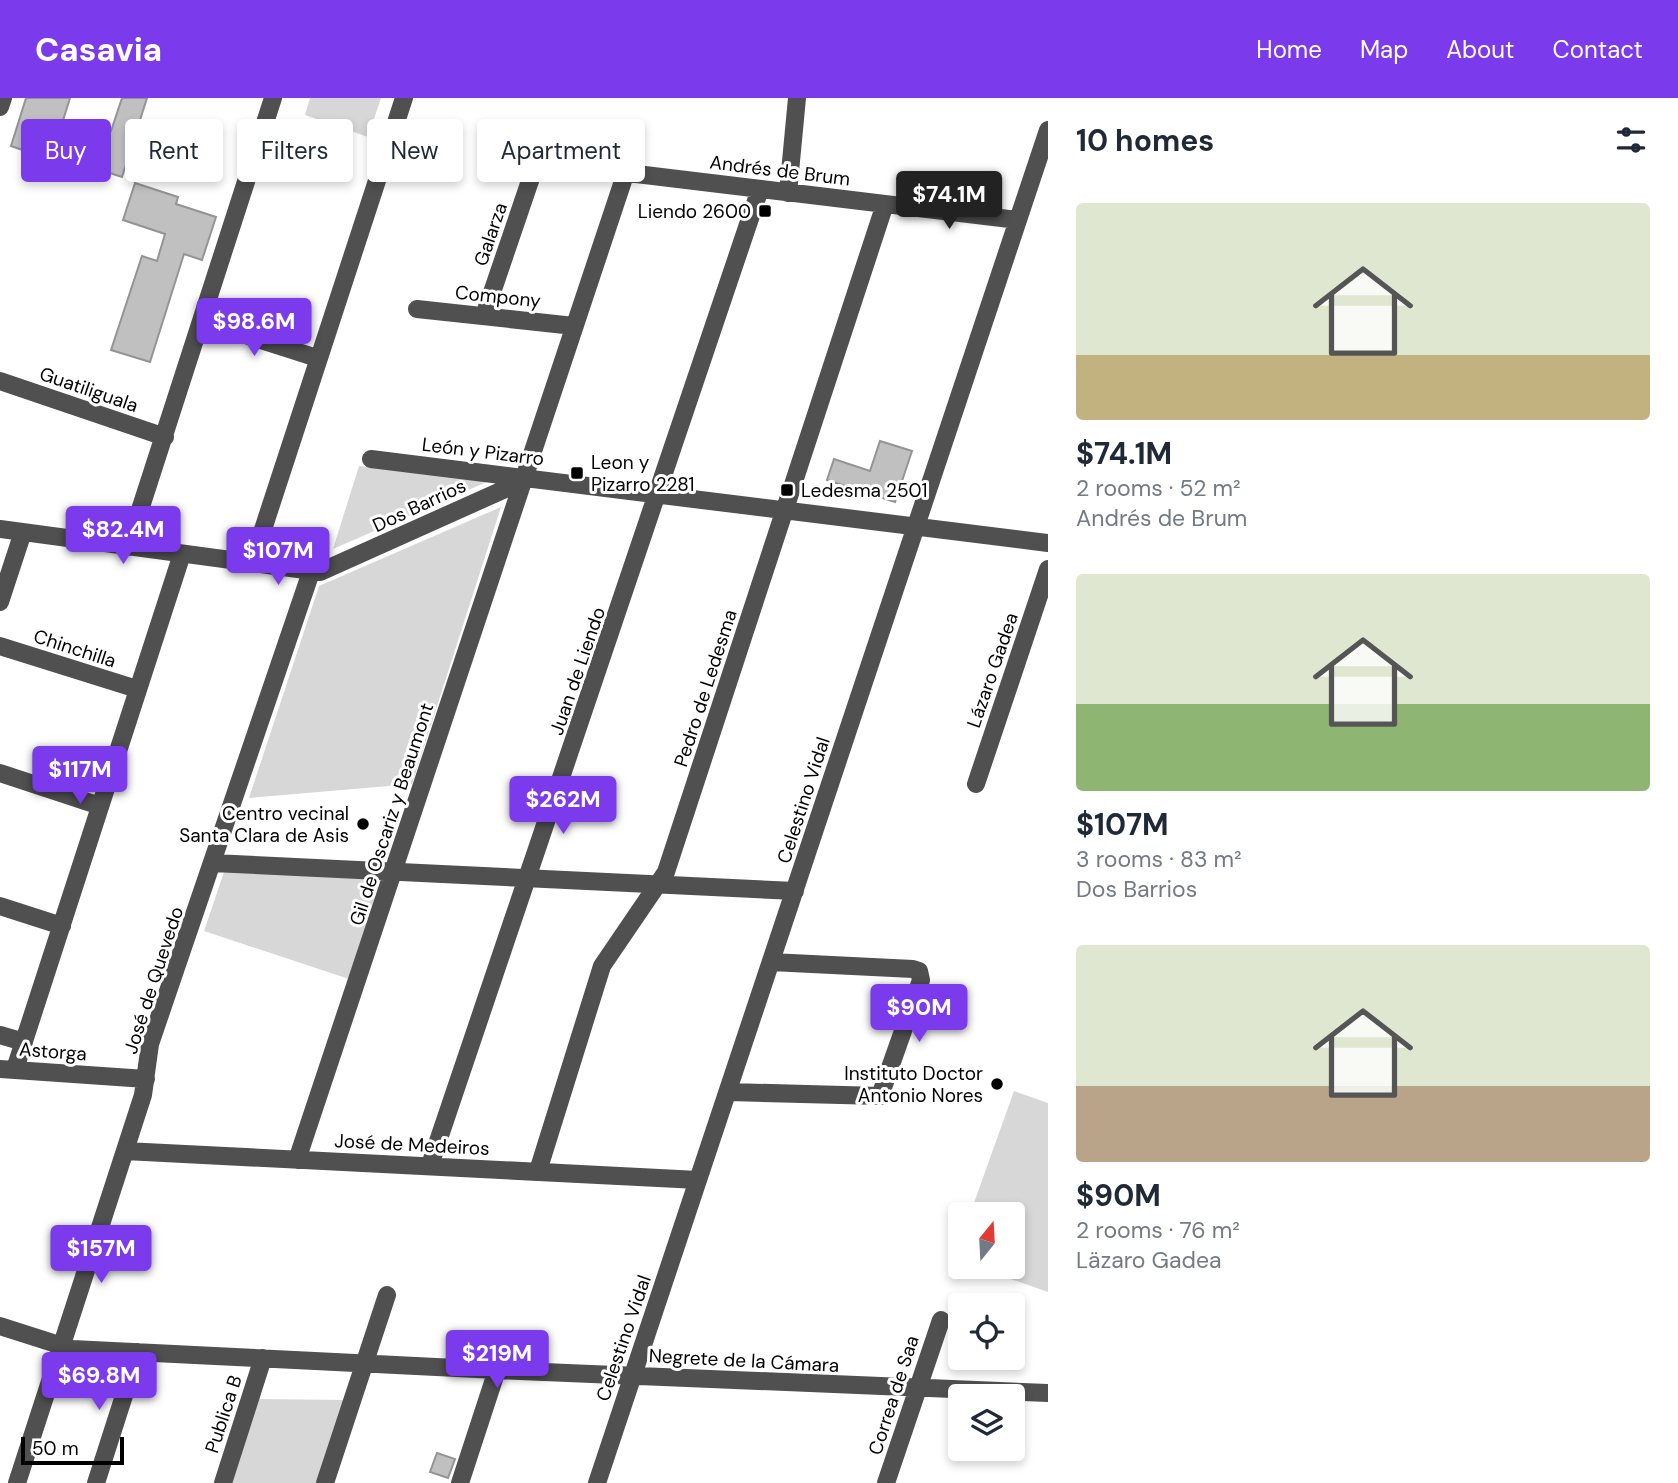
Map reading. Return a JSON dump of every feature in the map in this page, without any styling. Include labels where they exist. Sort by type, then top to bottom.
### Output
[{"type":"street","points":[[0,107],[3,98]]},
{"type":"street","points":[[128,547],[273,98]]},
{"type":"street","points":[[252,563],[404,98]]},
{"type":"street","points":[[788,193],[797,98]]},
{"type":"street","name":"Celestino Vidal","points":[[597,1483],[1048,130]]},
{"type":"street","name":"Andrés de Brum","points":[[645,174],[1018,220]]},
{"type":"street","name":"Galarza","points":[[484,316],[532,182]]},
{"type":"street","name":"Gil de Oscariz y Beaumont","points":[[297,1160],[623,182]]},
{"type":"street","name":"Juan de Liendo","points":[[430,1165],[760,189]]},
{"type":"street","name":"Pedro de Ledesma","points":[[538,1171],[602,966],[660,885],[786,511],[885,204]]},
{"type":"street","name":"Compony","points":[[417,309],[574,326]]},
{"type":"street","points":[[202,321],[317,358]]},
{"type":"street","name":"Guatiliguala","points":[[0,381],[164,437]]},
{"type":"street","name":"León y Pizarro","points":[[371,459],[1048,542]]},
{"type":"street","name":"Dos Barrios","points":[[0,529],[311,572],[326,570],[523,479]]},
{"type":"street","points":[[0,602],[23,532]]},
{"type":"street","points":[[8,1069],[24,1042],[182,554]]},
{"type":"street","name":"Lázaro Gadea","points":[[976,784],[1048,569]]},
{"type":"street","name":"José de Quevedo","points":[[17,1483],[125,1151],[146,1079],[150,1044],[311,572]]},
{"type":"street","name":"Chinchilla","points":[[0,646],[137,690]]},
{"type":"street","points":[[0,773],[100,806]]},
{"type":"street","points":[[213,863],[795,891]]},
{"type":"street","points":[[0,906],[62,926]]},
{"type":"street","points":[[729,1092],[876,1097],[883,1091],[921,980],[919,971],[771,962]]},
{"type":"street","points":[[0,1035],[24,1042]]},
{"type":"street","name":"Astorga","points":[[8,1069],[146,1079]]},
{"type":"street","name":"José de Medeiros","points":[[125,1151],[698,1180]]},
{"type":"street","points":[[325,1483],[387,1295]]},
{"type":"street","name":"Correa de Saa","points":[[886,1483],[940,1320]]},
{"type":"street","name":"Negrete de la Cámara","points":[[0,1326],[61,1346],[138,1352],[1048,1393]]},
{"type":"street","points":[[96,1483],[138,1352]]},
{"type":"street","name":"Publica B","points":[[222,1483],[263,1358]]},
{"type":"street","points":[[460,1483],[497,1370]]},
{"type":"shaded area","points":[[310,98],[381,98],[374,119],[367,119],[367,137],[353,132],[353,119],[316,119],[305,115]]},
{"type":"shaded area","points":[[359,466],[489,481],[333,549]]},
{"type":"shaded area","points":[[501,507],[412,784],[249,798],[319,586]]},
{"type":"shaded area","points":[[226,866],[383,876],[349,979],[204,931]]},
{"type":"shaded area","points":[[1014,1091],[1048,1103],[1048,1292],[1011,1279],[1026,1279],[1026,1202],[974,1202]]},
{"type":"shaded area","points":[[254,1399],[352,1400],[326,1483],[227,1483]]},
{"type":"building","points":[[26,98],[70,98],[63,119],[21,119],[21,149],[11,146]]},
{"type":"building","points":[[122,98],[147,98],[140,119],[125,119],[125,168],[122,177],[111,173],[111,131]]},
{"type":"building","points":[[135,183],[178,197],[176,204],[216,217],[202,260],[184,254],[150,362],[111,350],[142,256],[157,261],[165,234],[123,220]]},
{"type":"building","points":[[880,441],[912,451],[895,502],[827,480],[834,459],[870,471]]},
{"type":"building","points":[[437,1453],[455,1459],[448,1478],[430,1472]]},
{"type":"place","name":"Liendo 2600","points":[[765,211]]},
{"type":"place","name":"Leon y Pizarro 2281","points":[[577,473]]},
{"type":"place","name":"Ledesma 2501","points":[[787,490]]},
{"type":"place","name":"Centro vecinal Santa Clara de Asis","points":[[363,824]]},
{"type":"place","name":"Instituto Doctor Antonio Nores","points":[[997,1084]]}]
